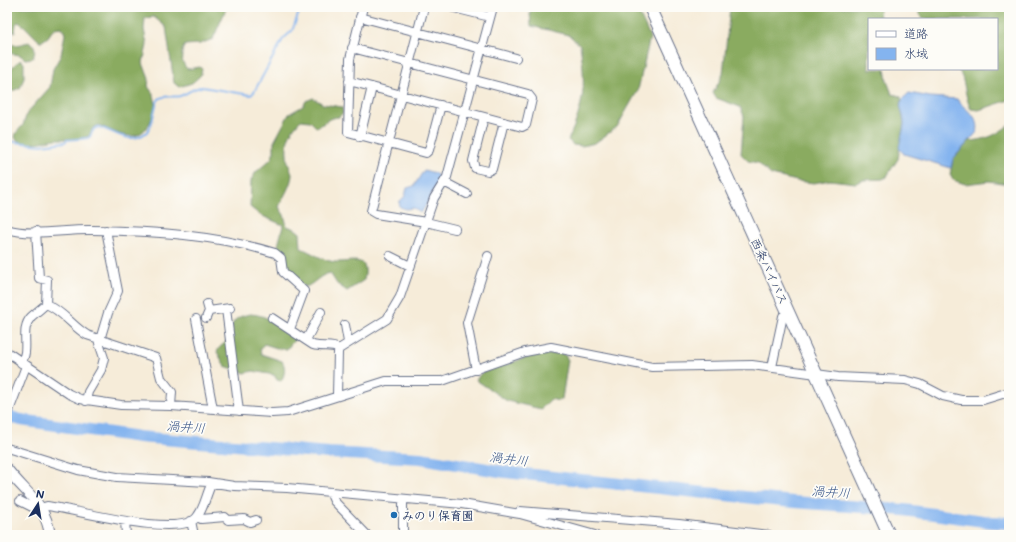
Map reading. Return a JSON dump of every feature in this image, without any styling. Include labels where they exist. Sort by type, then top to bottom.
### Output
[{"type":"highway","name":"西条バイパス","points":[[650,7],[889,535]]},
{"type":"main road","points":[[7,469],[41,507],[46,516],[50,535]]},
{"type":"street","points":[[363,7],[352,48],[347,130],[351,134],[360,137],[424,153],[428,152],[441,105]]},
{"type":"street","points":[[424,7],[371,210],[376,214],[426,222],[454,229]]},
{"type":"street","points":[[450,7],[490,17]]},
{"type":"street","points":[[338,395],[338,352],[348,342],[382,324],[387,319],[400,297],[434,198],[447,177],[493,7]]},
{"type":"street","points":[[360,17],[516,58]]},
{"type":"street","points":[[349,81],[524,127],[532,97],[528,94],[352,48]]},
{"type":"street","points":[[360,137],[372,87]]},
{"type":"street","points":[[484,117],[473,161],[474,168],[488,171],[492,169],[504,122]]},
{"type":"street","points":[[444,182],[467,194]]},
{"type":"street","points":[[7,229],[36,232],[106,230],[186,234],[211,238],[275,253],[281,258],[283,272],[286,276],[304,291],[290,328]]},
{"type":"street","points":[[86,400],[88,392],[101,370],[104,358],[100,341],[108,313],[118,291],[106,230]]},
{"type":"street","points":[[7,416],[24,364],[25,331],[27,324],[31,317],[46,304],[47,280],[39,278],[36,232]]},
{"type":"street","points":[[390,256],[410,266]]},
{"type":"street","points":[[476,370],[467,323],[488,256]]},
{"type":"street","points":[[46,304],[57,308],[78,330],[100,341],[156,358],[161,378],[172,392],[171,406]]},
{"type":"street","points":[[208,311],[228,308],[239,411]]},
{"type":"street","points":[[306,340],[321,312]]},
{"type":"street","points":[[772,367],[783,316],[789,313]]},
{"type":"street","points":[[272,318],[319,347],[331,345],[340,349]]},
{"type":"street","points":[[196,319],[213,409]]},
{"type":"street","points":[[345,325],[348,342]]},
{"type":"street","points":[[7,352],[74,398],[121,405],[171,406],[280,413],[386,381],[442,381],[525,352],[551,348],[652,367],[746,364],[848,378],[905,380],[920,384],[943,396],[962,400],[983,400],[1009,392]]},
{"type":"street","points":[[7,448],[64,466],[101,474],[234,486],[287,488],[462,504],[520,514],[574,532],[595,535]]},
{"type":"street","points":[[194,535],[194,519],[204,505],[212,483]]},
{"type":"street","points":[[330,492],[334,501],[368,535]]},
{"type":"street","points":[[403,499],[403,535]]},
{"type":"street","points":[[20,501],[36,509],[50,506],[125,521],[150,524],[184,524],[194,519],[225,517],[228,520],[244,518],[250,522],[256,520]]},
{"type":"street","points":[[505,511],[532,511],[679,524],[769,535]]},
{"type":"street","points":[[125,521],[126,535]]},
{"type":"green space","points":[[7,7],[227,7],[213,39],[200,44],[185,45],[183,48],[182,60],[187,69],[200,67],[202,69],[201,75],[192,83],[179,87],[174,83],[166,27],[154,17],[145,18],[144,29],[147,45],[143,63],[149,79],[148,86],[153,93],[155,100],[155,106],[152,120],[138,135],[123,135],[99,125],[93,128],[89,136],[81,138],[24,143],[15,138],[16,133],[23,125],[27,113],[50,87],[53,69],[61,55],[65,34],[62,27],[54,28],[48,37],[41,42],[18,22],[16,24],[15,32],[9,31],[7,28]]},
{"type":"green space","points":[[532,7],[636,7],[650,37],[638,90],[617,127],[595,143],[582,146],[573,145],[568,140],[578,115],[583,93],[583,71],[580,45],[569,35],[531,26],[530,13]]},
{"type":"green space","points":[[730,7],[879,7],[880,18],[868,18],[868,70],[885,70],[887,81],[892,94],[900,96],[902,99],[900,104],[904,123],[898,159],[887,176],[883,179],[863,180],[856,183],[830,180],[814,183],[771,175],[758,163],[748,161],[741,154],[744,116],[740,107],[716,98],[713,93],[723,74]]},
{"type":"green space","points":[[916,7],[1009,7],[1009,100],[979,110],[971,109],[959,70],[998,70],[998,18],[922,18]]},
{"type":"green space","points":[[7,42],[15,45],[30,42],[35,47],[33,58],[25,59],[20,55],[7,53]]},
{"type":"green space","points":[[21,60],[24,63],[24,78],[20,88],[7,93],[10,70]]},
{"type":"green space","points":[[313,98],[323,104],[342,107],[343,113],[339,117],[328,120],[316,127],[310,121],[301,120],[296,125],[290,135],[287,145],[288,163],[292,174],[291,179],[289,187],[279,207],[284,215],[287,226],[300,233],[301,248],[330,261],[355,261],[364,265],[364,280],[347,291],[337,284],[330,273],[323,275],[306,287],[290,278],[278,251],[283,225],[260,215],[250,207],[251,180],[256,172],[271,159],[274,152],[274,142],[289,114],[303,106],[306,101]]},
{"type":"green space","points":[[1009,125],[1009,184],[989,181],[965,184],[953,180],[950,175],[953,159],[969,141],[981,139],[1000,132]]},
{"type":"green space","points":[[250,314],[268,318],[294,335],[295,339],[287,349],[280,349],[264,344],[260,349],[261,354],[282,361],[284,371],[281,381],[277,380],[274,375],[253,371],[245,373],[225,366],[217,352],[228,338],[234,322],[242,316]]},
{"type":"green space","points":[[560,353],[565,355],[568,360],[562,399],[558,401],[551,399],[541,409],[507,401],[476,380],[481,373],[531,356]]},
{"type":"water","points":[[909,93],[930,97],[957,99],[977,122],[977,132],[953,159],[951,168],[904,154],[899,148],[904,125],[901,105],[904,97]]},
{"type":"water","points":[[424,170],[435,173],[440,179],[425,207],[420,213],[414,208],[406,209],[400,207],[399,202],[405,196],[407,188],[414,186]]},
{"type":"waterway","points":[[7,141],[41,145],[65,142],[67,140],[89,138],[94,129],[98,127],[124,137],[133,138],[141,136],[150,128],[156,104],[159,99],[166,96],[180,96],[196,88],[202,87],[251,95],[283,39],[292,31],[301,7]]},
{"type":"waterway","name":"渦井川","points":[[7,416],[21,420],[139,437],[329,453],[421,458],[505,472],[793,502],[904,510],[991,522],[1009,523]]},
{"type":"place","name":"みのり保育園","points":[[394,515]]}]
